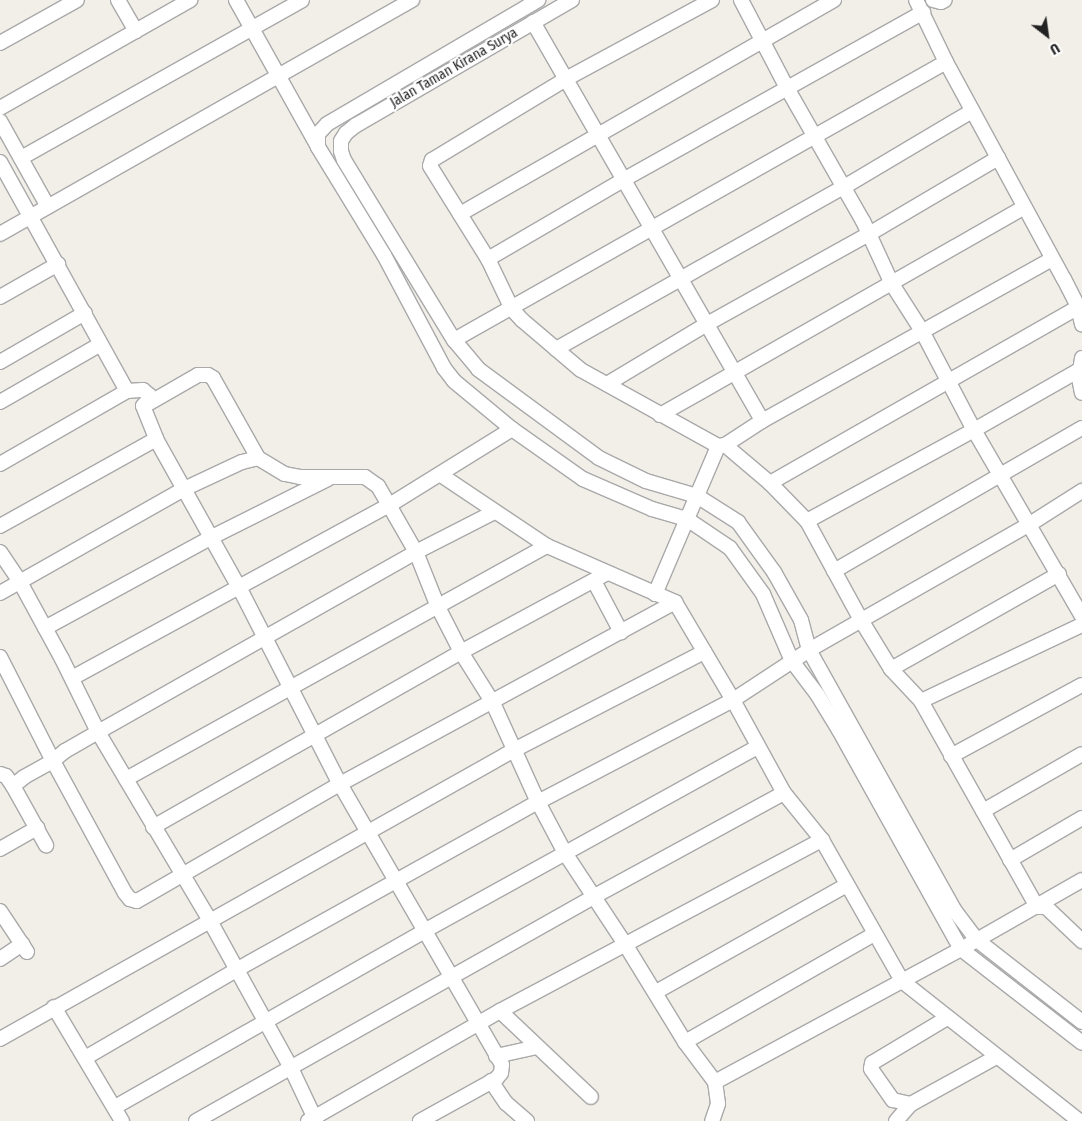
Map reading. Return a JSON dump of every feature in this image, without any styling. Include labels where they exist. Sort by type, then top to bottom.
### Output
[{"type":"street","points":[[0,43],[77,0]]},
{"type":"street","points":[[118,0],[136,31]]},
{"type":"street","points":[[0,108],[190,0]]},
{"type":"street","points":[[236,0],[279,74],[318,147],[384,255],[444,368],[464,391],[512,429],[583,479],[652,509],[687,519],[730,548],[763,594],[792,661],[817,694],[967,945],[1082,1043]]},
{"type":"street","points":[[21,158],[302,0]]},
{"type":"street","points":[[0,234],[412,0]]},
{"type":"street","name":"Jalan Taman Kirana Surya","points":[[454,340],[344,160],[341,151],[341,141],[356,125],[572,0]]},
{"type":"street","points":[[712,0],[566,79],[432,160],[430,166],[488,259],[512,309],[522,320],[581,370],[660,415],[722,446],[770,483],[808,521],[861,620],[890,669],[921,701],[1037,907]]},
{"type":"street","points":[[741,0],[787,88],[870,234],[892,284],[922,331],[974,430],[1082,616]]},
{"type":"street","points":[[460,214],[597,134],[764,42],[834,0]]},
{"type":"street","points":[[933,0],[941,2],[945,0]]},
{"type":"street","name":"Jalan Taman Kirana Surya","points":[[318,147],[318,134],[327,124],[529,2]]},
{"type":"street","points":[[488,259],[622,180],[787,88],[920,6],[946,62],[1078,307],[1082,325]]},
{"type":"street","points":[[533,22],[762,421]]},
{"type":"street","points":[[946,62],[512,309],[454,340],[478,369],[599,458],[646,481],[697,496],[738,522],[778,580],[801,620],[809,650],[954,910],[967,945],[1082,1022]]},
{"type":"street","points":[[556,349],[844,187],[972,111]]},
{"type":"street","points":[[0,121],[48,206]]},
{"type":"street","points":[[608,384],[707,324],[870,234],[998,158]]},
{"type":"street","points":[[1,167],[58,264],[127,391]]},
{"type":"street","points":[[660,415],[736,374],[1024,207]]},
{"type":"street","points":[[655,594],[697,496],[722,446],[762,421],[1052,259]]},
{"type":"street","points":[[0,297],[58,264]]},
{"type":"street","points":[[770,483],[1078,307]]},
{"type":"street","points":[[0,362],[85,313]]},
{"type":"street","points":[[0,402],[101,344]]},
{"type":"street","points":[[808,521],[974,430],[1080,364],[1082,393]]},
{"type":"street","points":[[143,406],[198,376],[208,375],[213,378],[258,458],[285,474],[365,477],[373,480],[416,552],[438,606],[461,652],[493,703],[516,749],[538,802],[564,853],[626,944],[685,1042],[715,1082],[718,1104],[712,1121]]},
{"type":"street","points":[[0,464],[127,391],[144,390],[149,395],[149,400],[143,406]]},
{"type":"street","points":[[143,406],[156,439],[240,588],[264,639],[316,734],[340,784],[395,881],[426,930],[451,978],[502,1065],[500,1073],[491,1081],[420,1121]]},
{"type":"street","points":[[834,571],[1082,428]]},
{"type":"street","points":[[72,678],[388,506],[441,475],[512,429]]},
{"type":"street","points":[[0,526],[156,439]]},
{"type":"street","points":[[0,593],[184,489],[242,462],[258,458]]},
{"type":"street","points":[[441,475],[494,512],[548,546],[675,602],[733,700],[757,747],[784,793],[822,840],[902,981],[1079,1121]]},
{"type":"street","points":[[45,628],[212,537],[331,477]]},
{"type":"street","points":[[85,1058],[236,970],[395,881],[538,802],[733,700],[809,650],[1030,524],[1082,491]]},
{"type":"street","points":[[13,786],[24,776],[53,761],[65,751],[98,732],[416,552],[494,512]]},
{"type":"street","points":[[126,779],[548,546]]},
{"type":"street","points":[[0,552],[20,582],[72,678],[98,732],[210,921],[291,1068],[313,1120],[500,1011],[822,840]]},
{"type":"street","points":[[153,827],[461,652],[608,573]]},
{"type":"street","points":[[890,669],[1059,574]]},
{"type":"street","points":[[594,581],[621,632]]},
{"type":"street","points":[[0,657],[53,761],[130,899],[137,901],[340,784],[493,703],[675,602]]},
{"type":"street","points":[[921,701],[1082,625]]},
{"type":"street","points":[[0,1039],[516,749],[704,652]]},
{"type":"street","points":[[951,756],[1082,685]]},
{"type":"street","points":[[115,1107],[426,930],[757,747]]},
{"type":"street","points":[[983,811],[1082,754]]},
{"type":"street","points":[[0,774],[6,776],[13,786],[46,845]]},
{"type":"street","points":[[196,1121],[593,897],[784,793]]},
{"type":"street","points":[[1010,860],[1082,818]]},
{"type":"street","points":[[0,849],[37,828]]},
{"type":"street","points":[[715,1082],[1037,907],[1082,880]]},
{"type":"street","points":[[656,992],[847,885]]},
{"type":"street","points":[[1037,907],[1046,907],[1081,939]]},
{"type":"street","points":[[0,911],[24,948],[0,959]]},
{"type":"street","points":[[685,1042],[874,934]]},
{"type":"street","points":[[54,1007],[122,1121]]},
{"type":"street","points":[[500,1011],[591,1097]]},
{"type":"street","points":[[911,1104],[893,1100],[871,1069],[872,1063],[947,1018]]},
{"type":"street","points":[[496,1056],[537,1047]]},
{"type":"street","points":[[896,1121],[911,1104],[996,1057]]},
{"type":"street","points":[[491,1081],[506,1103],[527,1121]]}]
